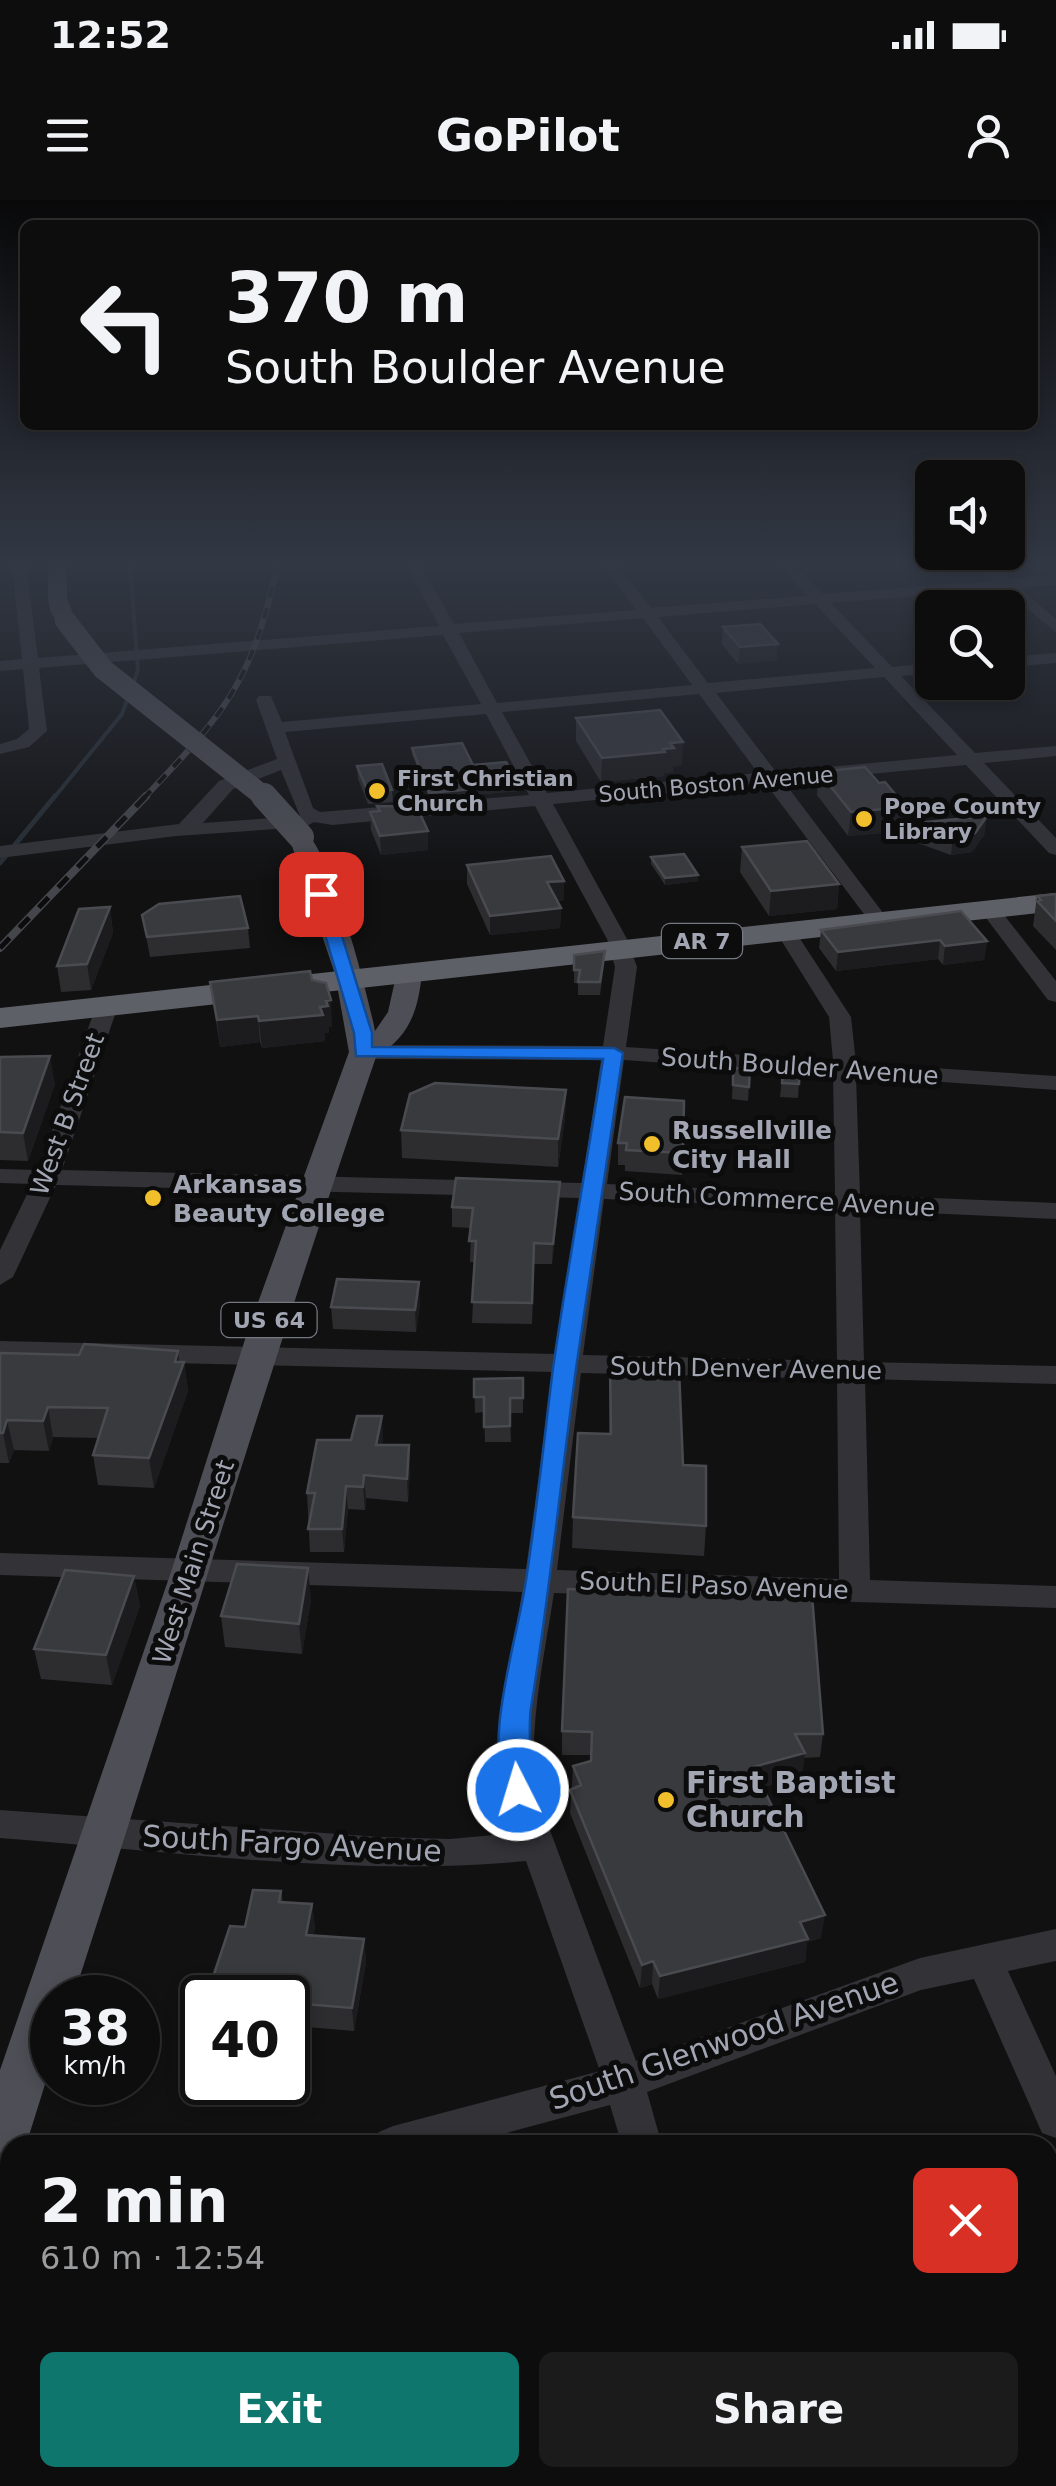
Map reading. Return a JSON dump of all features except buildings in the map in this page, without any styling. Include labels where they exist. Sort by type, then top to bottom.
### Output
[{"type":"highway","name":"AR 7","points":[[0,1018],[1056,902]]},
{"type":"main road","name":"US 64","points":[[107,673],[278,807],[316,824],[348,979]]},
{"type":"main road","points":[[363,1052],[399,1026],[408,973]]},
{"type":"main road","name":"West Main Street","points":[[3,2135],[192,1569],[256,1358],[363,1052],[363,1033],[348,979]]},
{"type":"street","points":[[0,749],[23,743],[38,731],[30,673]]},
{"type":"street","points":[[473,673],[622,950],[626,967],[565,1365],[540,1580],[513,1750],[518,1790],[639,2135]]},
{"type":"street","points":[[690,673],[880,922]]},
{"type":"street","points":[[276,728],[881,673]]},
{"type":"street","points":[[890,673],[1056,849]]},
{"type":"street","points":[[265,700],[305,811],[316,824]]},
{"type":"street","name":"South Boston Avenue","points":[[8,851],[177,831],[316,824],[1056,751]]},
{"type":"street","points":[[177,831],[202,815],[226,785],[287,762]]},
{"type":"street","points":[[990,910],[1056,996]]},
{"type":"street","points":[[786,932],[840,1018],[846,1069],[855,1590]]},
{"type":"street","name":"West B Street","points":[[0,1277],[47,1178],[107,1006]]},
{"type":"street","name":"South Boulder Avenue","points":[[363,1052],[614,1053],[1056,1083]]},
{"type":"street","name":"South Commerce Avenue","points":[[0,1176],[592,1191],[1056,1211]]},
{"type":"street","name":"South Denver Avenue","points":[[0,1350],[1056,1375]]},
{"type":"street","name":"South El Paso Avenue","points":[[0,1564],[1056,1597]]},
{"type":"street","name":"South Fargo Avenue","points":[[0,1824],[380,1852],[450,1854],[540,1846]]},
{"type":"street","name":"South Glenwood Avenue","points":[[431,2135],[624,2083],[920,1974],[1056,1945]]},
{"type":"street","points":[[984,1960],[1056,2120]]},
{"type":"waterway","points":[[53,799],[122,714],[137,673]]},
{"type":"waterway","points":[[0,863],[55,796]]},
{"type":"railway","points":[[143,799],[214,719],[243,673]]},
{"type":"railway","points":[[0,948],[146,796]]},
{"type":"place","name":"First Christian Church","points":[[377,791]]},
{"type":"place","name":"Pope County Library","points":[[864,819]]},
{"type":"place","name":"Russellville City Hall","points":[[652,1144]]},
{"type":"place","name":"Arkansas Beauty College","points":[[153,1198]]},
{"type":"place","name":"First Baptist Church","points":[[666,1800]]},
{"type":"route","points":[[321,894],[363,1033],[363,1052],[614,1053],[565,1365],[540,1580],[515,1719],[513,1750],[518,1790]]}]
